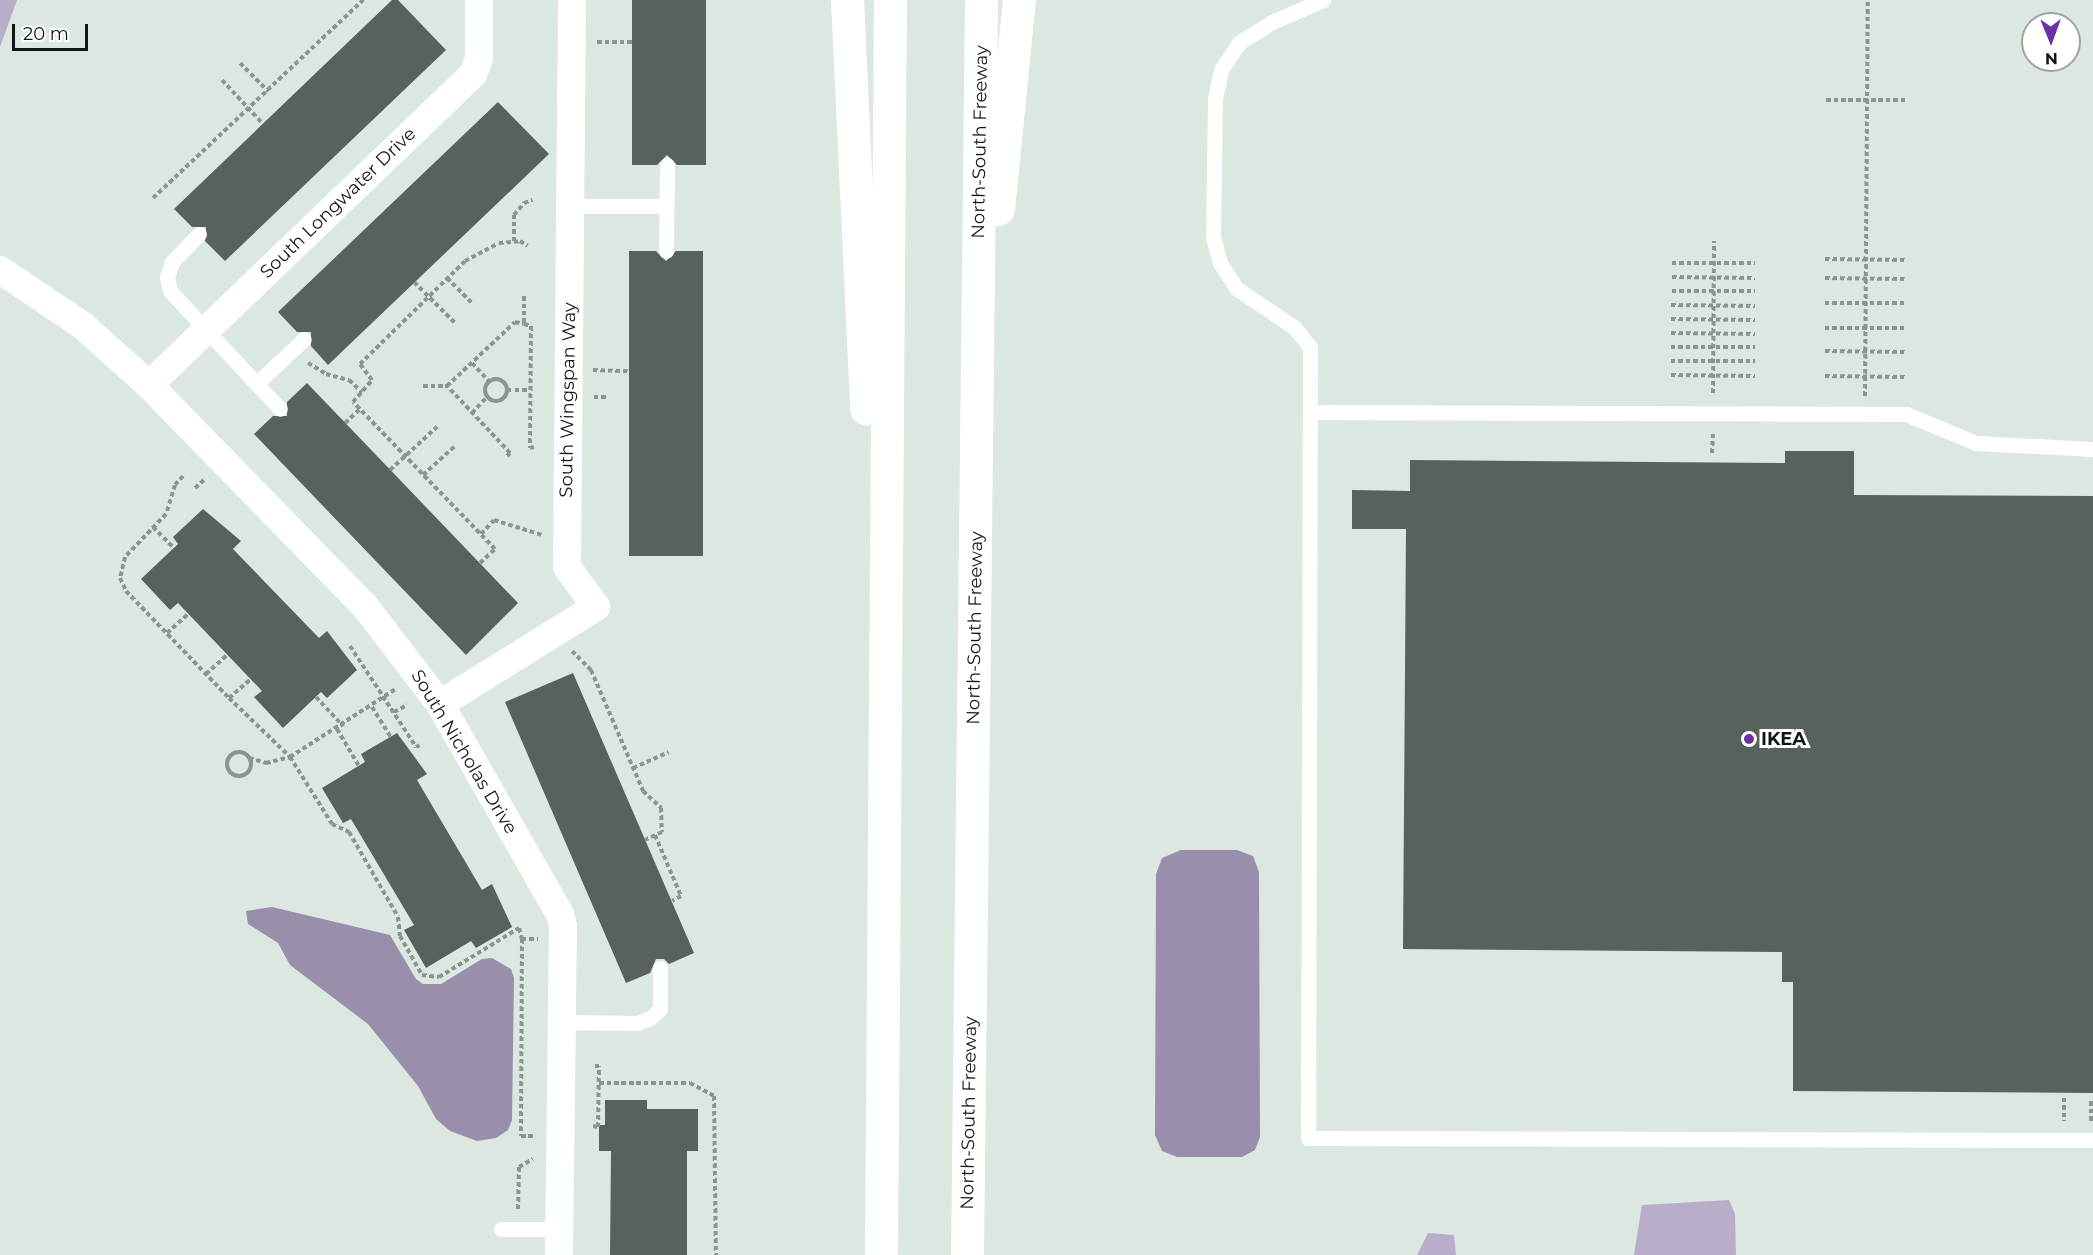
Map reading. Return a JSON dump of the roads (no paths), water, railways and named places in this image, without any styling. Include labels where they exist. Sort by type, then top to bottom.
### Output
[{"type":"highway","points":[[847,0],[883,789]]},
{"type":"highway","points":[[881,1255],[890,0]]},
{"type":"highway","name":"North-South Freeway","points":[[967,1255],[981,0]]},
{"type":"highway","points":[[977,417],[1019,0]]},
{"type":"street","name":"South Longwater Drive","points":[[149,385],[472,74],[479,58],[479,0]]},
{"type":"street","name":"South Wingspan Way","points":[[440,704],[596,607],[567,567],[572,0]]},
{"type":"street","name":"South Nicholas Drive","points":[[0,270],[82,325],[149,385],[364,605],[440,704],[560,914],[563,926],[559,1242]]},
{"type":"lane","points":[[1323,0],[1272,22],[1239,43],[1221,70],[1215,98],[1213,237],[1220,263],[1236,288],[1295,328],[1310,347],[1308,1138],[2093,1140]]},
{"type":"lane","points":[[666,251],[667,165]]},
{"type":"lane","points":[[571,206],[666,206]]},
{"type":"lane","points":[[199,234],[172,262],[167,277],[170,291],[280,409]]},
{"type":"lane","points":[[257,383],[304,339]]},
{"type":"lane","points":[[1310,412],[1906,414],[1976,443],[2093,449]]},
{"type":"lane","points":[[562,1022],[637,1023],[650,1018],[660,1009],[660,968]]},
{"type":"lane","points":[[501,1229],[518,1229],[559,1242]]},
{"type":"place","name":"IKEA","points":[[1749,739]]}]
